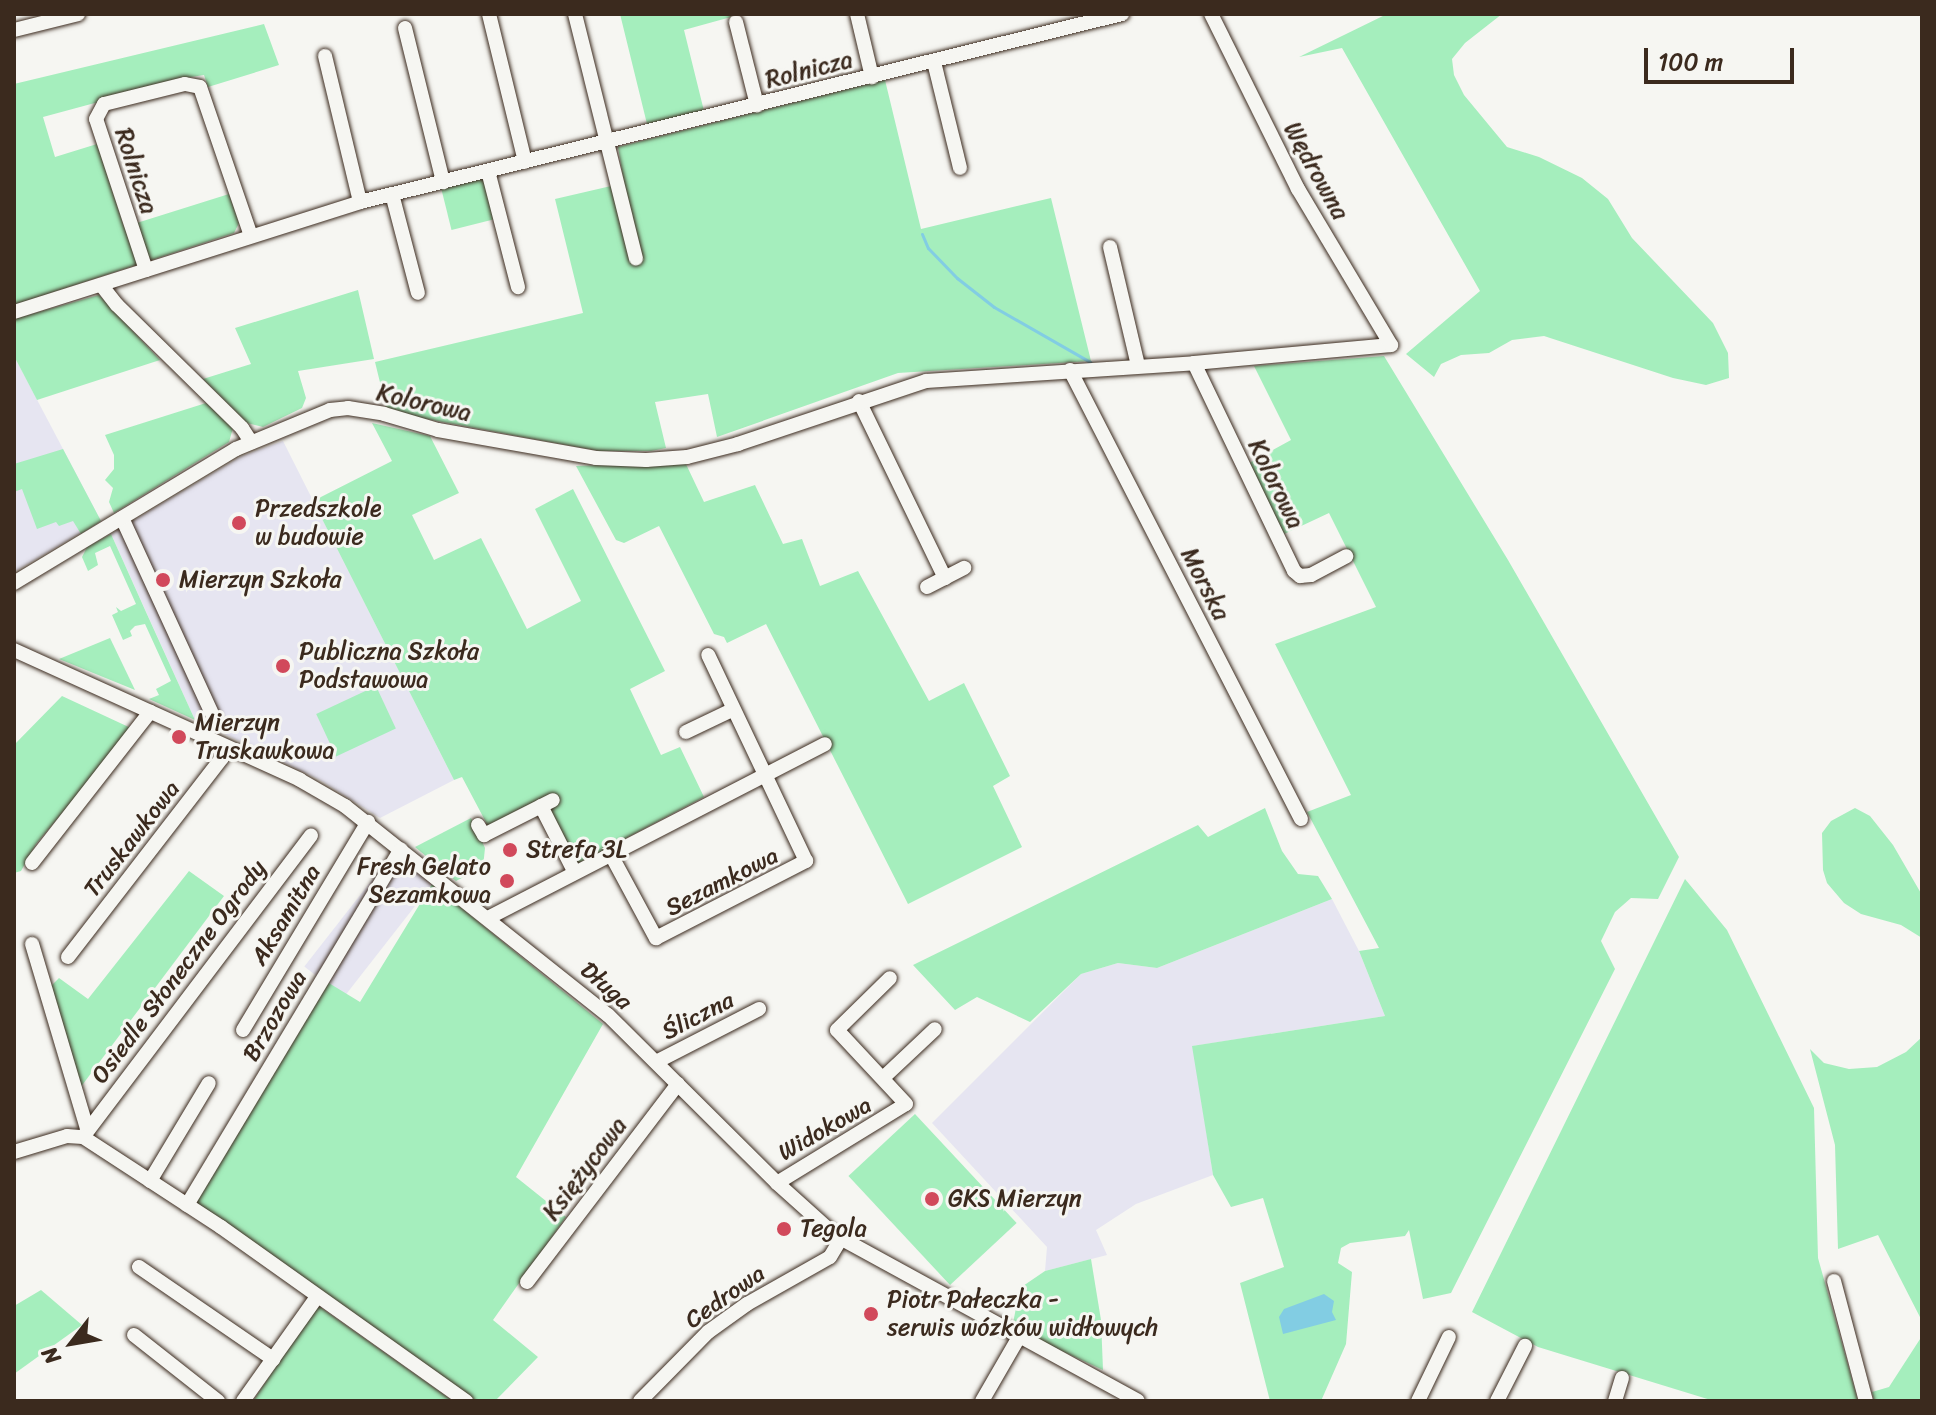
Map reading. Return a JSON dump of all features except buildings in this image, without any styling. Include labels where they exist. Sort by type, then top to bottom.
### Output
[{"type":"street","points":[[14,30],[78,14]]},
{"type":"street","points":[[489,14],[525,162]]},
{"type":"street","points":[[575,14],[636,258]]},
{"type":"street","name":"Rolnicza","points":[[857,14],[872,77]]},
{"type":"street","name":"Wędrowna","points":[[1211,14],[1298,189],[1391,345]]},
{"type":"street","name":"Rolnicza","points":[[14,312],[360,202],[1113,16]]},
{"type":"street","name":"Rolnicza","points":[[736,22],[757,105]]},
{"type":"street","points":[[405,28],[443,182]]},
{"type":"street","points":[[325,56],[360,202]]},
{"type":"street","points":[[934,62],[960,168]]},
{"type":"street","name":"Rolnicza","points":[[146,270],[96,119],[104,104],[185,84],[200,87],[251,236]]},
{"type":"street","points":[[488,171],[518,287]]},
{"type":"street","points":[[392,194],[418,293]]},
{"type":"street","points":[[1110,247],[1138,365]]},
{"type":"street","points":[[102,286],[117,305],[242,428],[251,442]]},
{"type":"street","name":"Kolorowa","points":[[14,583],[251,442],[330,410],[348,408],[504,443],[596,458],[646,460],[687,457],[738,444],[926,381],[1194,363],[1391,345]]},
{"type":"street","name":"Kolorowa","points":[[1194,363],[1294,571],[1300,576],[1311,575],[1346,556]]},
{"type":"street","name":"Morska","points":[[1070,370],[1301,819]]},
{"type":"street","points":[[859,401],[945,578]]},
{"type":"street","points":[[122,518],[214,718],[205,737]]},
{"type":"street","points":[[927,587],[964,568]]},
{"type":"street","name":"Długa","points":[[14,650],[312,786],[368,822],[596,1005],[777,1183],[841,1239],[1127,1399]]},
{"type":"street","name":"Sezamkowa","points":[[610,853],[650,932],[656,938],[806,861],[708,655]]},
{"type":"street","points":[[686,732],[732,710]]},
{"type":"street","points":[[32,863],[150,712]]},
{"type":"street","points":[[488,918],[825,744]]},
{"type":"street","name":"Truskawkowa","points":[[68,957],[222,758],[227,747]]},
{"type":"street","points":[[478,825],[484,835],[547,803],[574,871]]},
{"type":"street","name":"Aksamitna","points":[[243,1030],[368,822]]},
{"type":"street","name":"Osiedle Słoneczne Ogrody","points":[[85,1132],[311,835]]},
{"type":"street","name":"Brzozowa","points":[[187,1205],[401,849]]},
{"type":"street","points":[[32,944],[85,1132],[150,1181],[466,1401]]},
{"type":"street","name":"Widokowa","points":[[777,1183],[906,1104],[837,1030],[890,978]]},
{"type":"street","name":"Śliczna","points":[[656,1062],[759,1009]]},
{"type":"street","name":"Widokowa","points":[[883,1078],[935,1029]]},
{"type":"street","points":[[150,1181],[209,1083]]},
{"type":"street","name":"Księżycowa","points":[[527,1282],[678,1084]]},
{"type":"street","points":[[14,1152],[85,1132]]},
{"type":"street","name":"Cedrowa","points":[[640,1401],[720,1322],[830,1257],[841,1239]]},
{"type":"street","points":[[139,1267],[273,1359]]},
{"type":"street","points":[[1834,1281],[1866,1401]]},
{"type":"street","points":[[243,1401],[317,1297]]},
{"type":"street","points":[[134,1335],[218,1401]]},
{"type":"street","points":[[982,1401],[1019,1337]]},
{"type":"street","points":[[1418,1401],[1449,1337]]},
{"type":"street","points":[[1497,1401],[1525,1346]]},
{"type":"street","points":[[1615,1401],[1622,1378]]},
{"type":"shaded area","points":[[14,356],[101,521],[14,572]]},
{"type":"shaded area","name":"Publiczna Szkoła Podstawowa","points":[[283,441],[454,780],[380,818],[320,780],[195,720],[111,534],[242,456]]},
{"type":"shaded area","points":[[393,853],[432,884],[344,997],[304,966]]},
{"type":"shaded area","points":[[1332,899],[1359,951],[1385,1016],[1193,1046],[1213,1175],[1136,1204],[1096,1230],[1107,1255],[1045,1271],[1047,1247],[932,1123],[1081,974],[1118,963],[1157,968]]},
{"type":"green space","points":[[620,14],[730,14],[731,17],[684,30],[704,111],[647,124]]},
{"type":"green space","points":[[1387,14],[1502,14],[1465,43],[1452,59],[1454,75],[1464,95],[1507,147],[1539,157],[1582,178],[1608,199],[1632,238],[1713,323],[1728,353],[1729,378],[1706,385],[1673,378],[1544,336],[1512,340],[1489,353],[1461,355],[1441,364],[1434,377],[1406,354],[1480,291],[1342,48],[1299,57]]},
{"type":"green space","points":[[264,24],[279,65],[208,87],[204,75],[191,77],[43,117],[55,157],[97,144],[124,227],[229,194],[239,223],[234,233],[14,305],[14,84]]},
{"type":"green space","points":[[885,80],[921,229],[1051,198],[1091,361],[898,373],[717,437],[708,394],[655,402],[666,448],[651,451],[599,451],[421,418],[386,407],[375,362],[583,313],[555,199],[624,183],[618,147]]},
{"type":"green space","points":[[486,178],[496,219],[452,230],[441,189]]},
{"type":"green space","points":[[358,290],[374,359],[298,371],[306,398],[302,408],[263,427],[247,423],[203,379],[251,364],[235,328]]},
{"type":"green space","points":[[99,295],[160,360],[37,400],[14,356],[14,319]]},
{"type":"green space","points":[[1384,356],[1508,560],[1679,857],[1658,899],[1631,898],[1615,912],[1601,941],[1615,969],[1451,1293],[1423,1299],[1409,1230],[1405,1236],[1350,1243],[1341,1248],[1338,1263],[1352,1272],[1346,1344],[1321,1401],[1270,1401],[1240,1283],[1284,1267],[1263,1198],[1231,1207],[1213,1175],[1192,1046],[1385,1016],[1359,951],[1379,948],[1307,812],[1351,795],[1275,644],[1376,607],[1329,513],[1282,535],[1249,463],[1291,440],[1254,366]]},
{"type":"green space","points":[[206,403],[233,428],[229,442],[114,513],[109,502],[113,488],[105,480],[114,469],[114,455],[105,435]]},
{"type":"green space","points":[[372,423],[430,436],[459,493],[412,515],[434,560],[481,538],[527,629],[581,601],[535,509],[573,489],[665,671],[630,689],[661,755],[680,747],[704,797],[577,864],[544,800],[489,828],[462,777],[454,780],[313,501],[392,461]]},
{"type":"green space","points":[[63,449],[101,521],[81,534],[73,521],[59,526],[56,522],[37,529],[22,489],[14,492],[14,464]]},
{"type":"green space","points":[[685,462],[704,502],[755,485],[783,544],[802,539],[820,586],[858,571],[929,701],[964,683],[1010,776],[993,786],[1022,847],[908,904],[766,624],[727,643],[724,637],[714,634],[659,526],[624,543],[616,540],[576,466]]},
{"type":"green space","points":[[111,534],[195,720],[149,699],[159,695],[156,689],[171,681],[145,624],[135,626],[130,631],[132,636],[123,640],[112,615],[118,612],[116,607],[121,611],[136,604],[110,546],[95,553],[98,565],[88,571],[82,557],[87,547]]},
{"type":"green space","points":[[110,638],[135,690],[59,659]]},
{"type":"green space","points":[[376,686],[396,729],[336,756],[316,714]]},
{"type":"green space","points":[[62,696],[133,729],[36,844],[21,871],[14,873],[14,745]]},
{"type":"green space","points":[[1265,808],[1282,851],[1298,874],[1318,876],[1332,899],[1157,968],[1118,963],[1081,974],[1030,1022],[977,997],[955,1010],[913,965],[1198,825],[1208,837]]},
{"type":"green space","points":[[1855,808],[1870,816],[1893,845],[1922,895],[1922,938],[1901,925],[1861,914],[1844,903],[1827,883],[1823,870],[1822,833],[1831,821]]},
{"type":"green space","points":[[471,818],[485,848],[483,867],[456,881],[415,847]]},
{"type":"green space","points":[[189,871],[224,896],[80,1088],[50,987],[59,978],[88,999]]},
{"type":"green space","points":[[1685,879],[1727,930],[1814,1108],[1818,1258],[1858,1401],[1714,1401],[1538,1347],[1472,1312]]},
{"type":"green space","points":[[432,884],[603,1024],[516,1177],[566,1217],[493,1320],[538,1357],[495,1401],[477,1401],[186,1197],[319,977],[360,1002]]},
{"type":"green space","points":[[1922,1037],[1922,1321],[1878,1235],[1838,1249],[1835,1145],[1810,1049],[1824,1063],[1849,1069],[1877,1067],[1906,1052]]},
{"type":"green space","name":"GKS Mierzyn","points":[[915,1114],[1017,1223],[950,1285],[848,1176]]},
{"type":"green space","points":[[1091,1259],[1101,1320],[1103,1370],[1012,1328],[1020,1288],[1045,1271]]},
{"type":"green space","points":[[41,1290],[82,1325],[14,1374],[14,1306]]},
{"type":"green space","points":[[317,1305],[453,1401],[253,1401]]},
{"type":"green space","points":[[1922,1336],[1922,1401],[1874,1401],[1872,1392],[1889,1387]]},
{"type":"water","points":[[1324,1294],[1334,1301],[1332,1312],[1336,1320],[1283,1334],[1279,1317],[1284,1309]]},
{"type":"waterway","points":[[922,234],[928,248],[957,278],[994,307],[1090,362]]},
{"type":"place","name":"Przedszkole w budowie","points":[[239,523]]},
{"type":"place","name":"Mierzyn Szkoła","points":[[163,580]]},
{"type":"place","name":"Publiczna Szkoła Podstawowa","points":[[283,666]]},
{"type":"place","name":"Mierzyn Truskawkowa","points":[[179,737]]},
{"type":"place","name":"Strefa 3L","points":[[510,850]]},
{"type":"place","name":"Fresh Gelato Sezamkowa","points":[[507,881]]},
{"type":"place","name":"GKS Mierzyn","points":[[932,1199]]},
{"type":"place","name":"Tegola","points":[[784,1229]]},
{"type":"place","name":"Piotr Pałeczka - serwis wózków widłowych","points":[[871,1314]]}]
